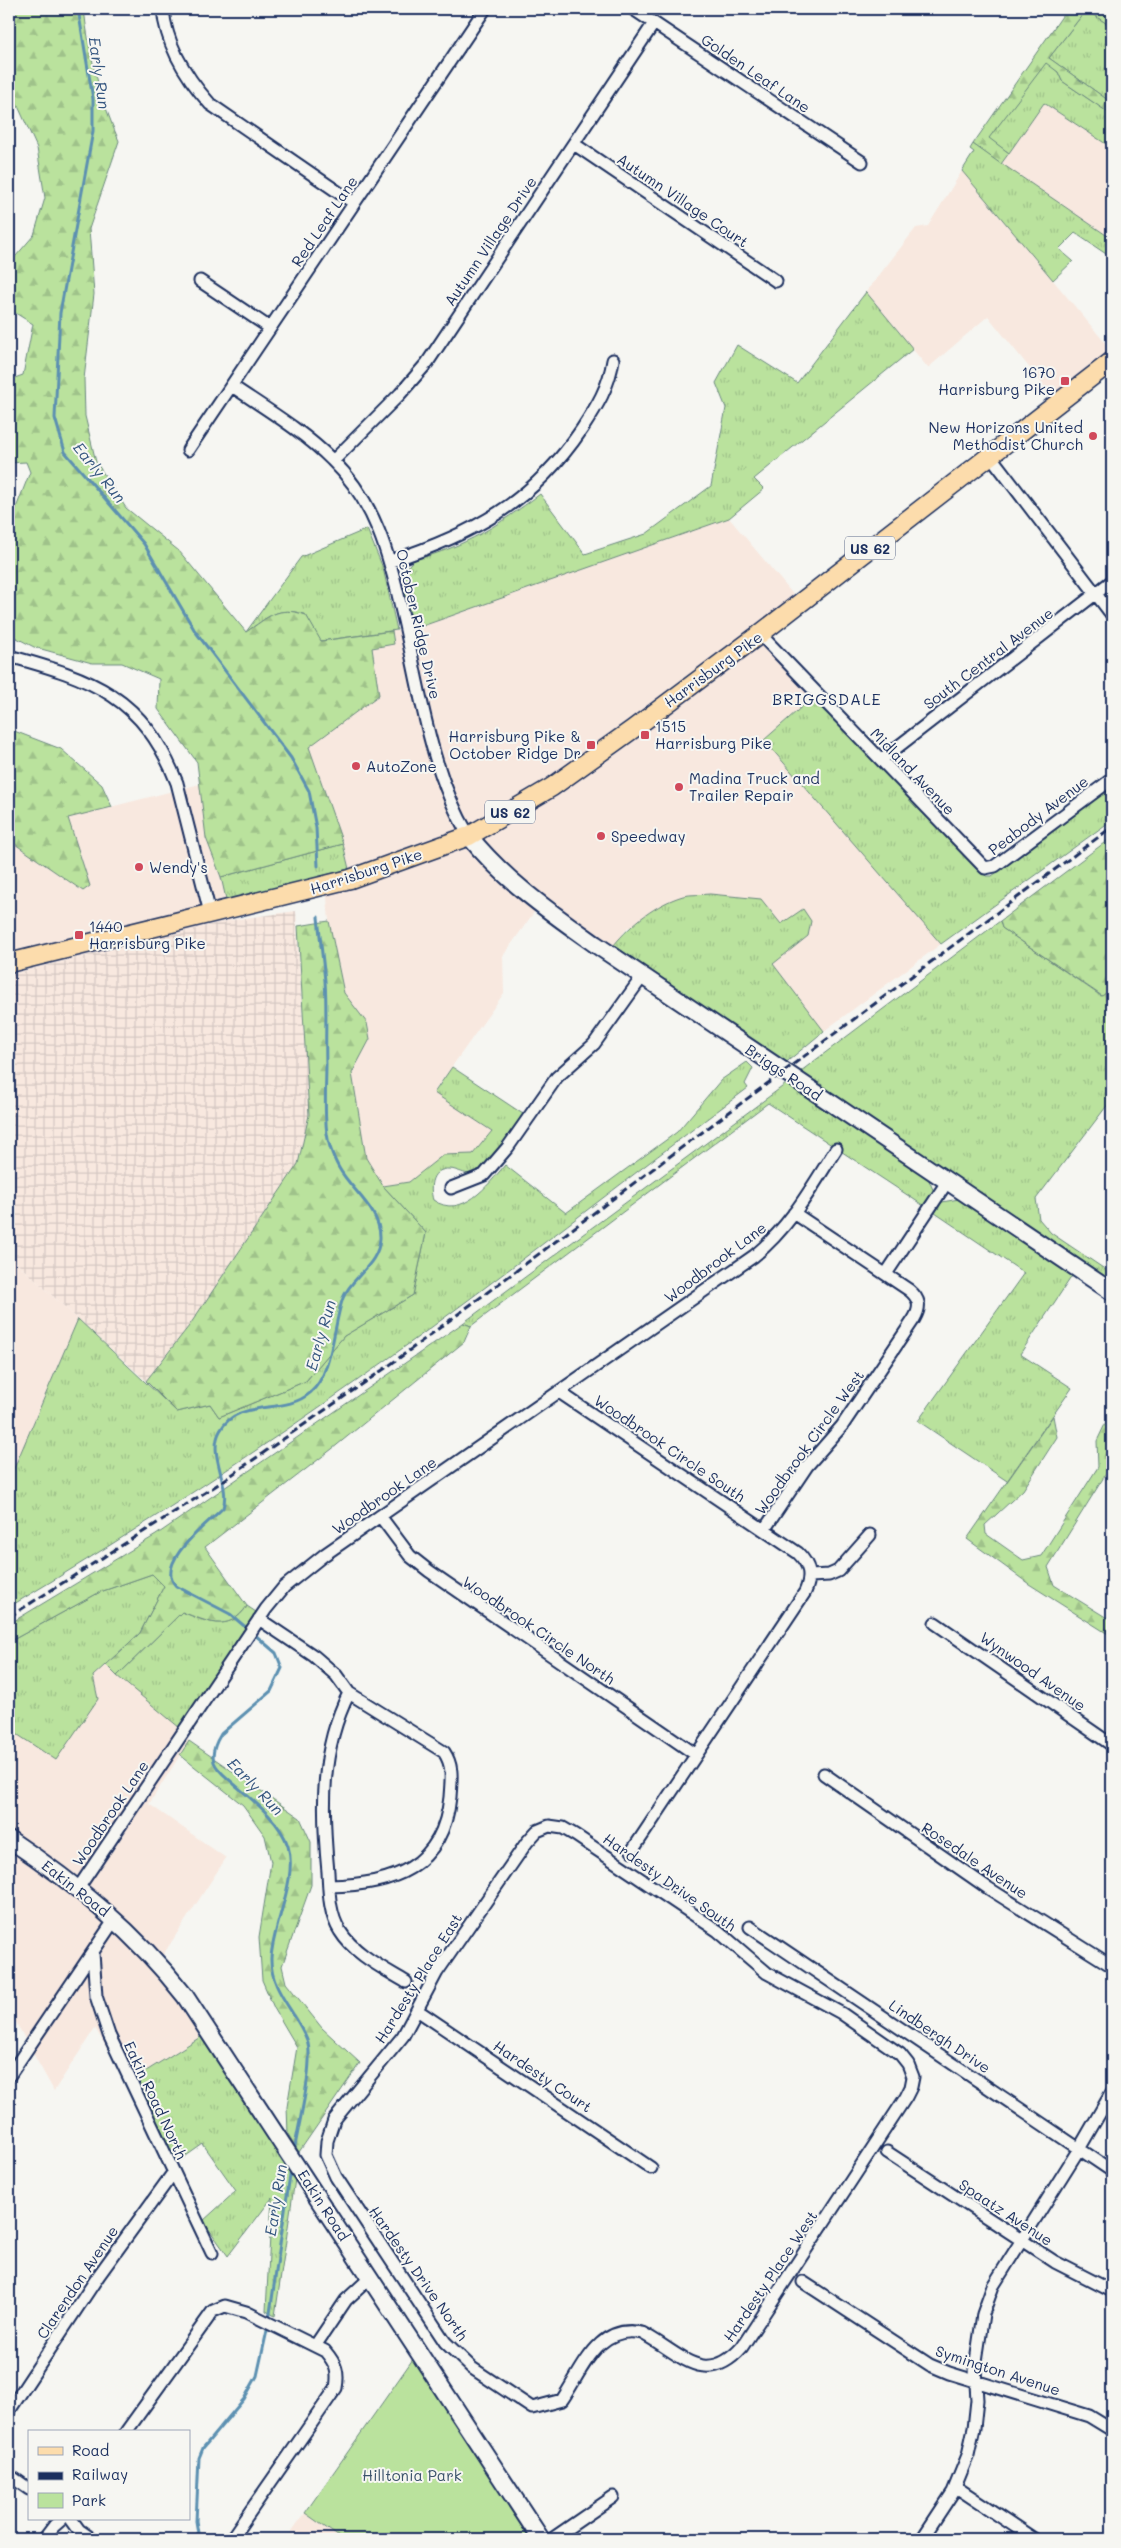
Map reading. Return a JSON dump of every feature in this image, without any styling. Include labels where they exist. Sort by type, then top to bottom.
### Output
[{"type":"main road","name":"Harrisburg Pike","points":[[9,963],[350,879],[469,836],[552,787],[760,634],[1112,360]]},
{"type":"street","points":[[163,9],[169,36],[179,61],[194,86],[210,104],[354,203]]},
{"type":"street","name":"Red Leaf Lane","points":[[188,450],[485,9]]},
{"type":"street","name":"Golden Leaf Lane","points":[[632,9],[862,162]]},
{"type":"street","name":"Autumn Village Drive","points":[[333,461],[400,394],[427,363],[654,23]]},
{"type":"street","name":"Autumn Village Court","points":[[574,144],[776,281]]},
{"type":"street","points":[[200,281],[270,328]]},
{"type":"street","points":[[391,561],[456,538],[504,511],[527,492],[549,472],[567,450],[600,402],[611,377],[613,360]]},
{"type":"street","name":"October Ridge Drive","points":[[232,386],[290,426],[333,461],[364,500],[391,561],[433,752],[455,812],[469,836]]},
{"type":"street","points":[[989,454],[1112,615]]},
{"type":"street","name":"South Central Avenue","points":[[882,759],[1112,581]]},
{"type":"street","name":"Midland Avenue","points":[[760,634],[981,864]]},
{"type":"street","points":[[9,656],[65,672],[100,688],[116,697],[149,730],[167,760],[177,783],[210,913]]},
{"type":"street","name":"Peabody Avenue","points":[[981,864],[985,868],[995,866],[1112,779]]},
{"type":"street","name":"Briggs Road","points":[[469,836],[487,859],[533,899],[642,977],[1112,1292]]},
{"type":"street","points":[[451,1188],[484,1175],[508,1148],[558,1077],[594,1044],[642,977]]},
{"type":"street","name":"Woodbrook Lane","points":[[78,1887],[254,1628],[284,1587],[303,1570],[772,1242],[794,1213],[836,1148]]},
{"type":"street","points":[[794,1213],[886,1274],[947,1182]]},
{"type":"street","name":"Woodbrook Circle West","points":[[810,1576],[807,1564],[798,1553],[764,1530],[808,1466],[842,1426],[918,1312],[919,1303],[915,1296],[886,1274]]},
{"type":"street","name":"Woodbrook Circle South","points":[[559,1392],[764,1530]]},
{"type":"street","name":"Woodbrook Circle North","points":[[380,1516],[410,1556],[429,1571],[695,1754]]},
{"type":"street","points":[[632,1850],[805,1592],[810,1576],[829,1576],[838,1571],[870,1535]]},
{"type":"street","name":"Wynwood Avenue","points":[[935,1623],[1112,1745]]},
{"type":"street","points":[[254,1628],[314,1656],[336,1675],[349,1693],[444,1752],[452,1768],[450,1801],[442,1831],[430,1851],[410,1868],[385,1881],[357,1886],[329,1886]]},
{"type":"street","points":[[349,1693],[342,1707],[328,1749],[324,1784],[324,1828],[334,1920],[348,1941],[367,1957],[406,1982]]},
{"type":"street","name":"Rosedale Avenue","points":[[824,1774],[988,1888],[1112,1966]]},
{"type":"street","name":"Hardesty Place East","points":[[326,2155],[326,2141],[334,2120],[403,2036],[437,1972],[527,1842],[537,1831],[549,1826]]},
{"type":"street","name":"Hardesty Drive South","points":[[549,1826],[563,1828],[575,1835],[718,1931],[767,1974],[841,2014],[900,2054],[908,2064],[913,2077]]},
{"type":"street","name":"Eakin Road","points":[[9,1839],[78,1887],[116,1919],[143,1946],[185,1996],[294,2159],[541,2539]]},
{"type":"street","points":[[9,2076],[116,1919]]},
{"type":"street","name":"Lindbergh Drive","points":[[750,1927],[1112,2171]]},
{"type":"street","name":"Eakin Road North","points":[[93,1953],[96,1996],[109,2035],[212,2253]]},
{"type":"street","name":"Hardesty Court","points":[[417,2010],[650,2168]]},
{"type":"street","name":"Hardesty Place West","points":[[532,2408],[562,2400],[600,2343],[615,2333],[633,2331],[642,2333],[693,2365],[714,2367],[730,2360],[742,2347],[906,2097],[913,2077]]},
{"type":"street","points":[[922,2539],[956,2487],[968,2455],[974,2428],[975,2368],[985,2307],[993,2286],[1021,2239],[1080,2149],[1112,2092]]},
{"type":"street","name":"Spaatz Avenue","points":[[888,2152],[1055,2262],[1112,2291]]},
{"type":"street","name":"Hardesty Drive North","points":[[326,2155],[336,2178],[445,2342],[472,2368],[532,2408]]},
{"type":"street","name":"Clarendon Avenue","points":[[9,2411],[99,2275],[174,2173]]},
{"type":"street","points":[[315,2346],[350,2294],[370,2277]]},
{"type":"street","name":"Symington Avenue","points":[[803,2282],[918,2358],[949,2373],[1089,2416],[1112,2430]]},
{"type":"street","points":[[127,2430],[213,2311],[225,2306],[246,2312],[325,2351],[334,2361],[339,2374],[336,2388],[231,2539]]},
{"type":"street","points":[[9,2475],[28,2489]]},
{"type":"street","points":[[956,2487],[1034,2539]]},
{"type":"street","points":[[552,2539],[613,2497]]},
{"type":"street","points":[[44,2539],[61,2520]]},
{"type":"street","points":[[72,2520],[79,2530],[92,2539]]},
{"type":"shaded area","points":[[1044,103],[1112,148],[1112,239],[1001,164]]},
{"type":"shaded area","points":[[962,171],[1112,351],[1112,373],[1064,411],[988,316],[928,368],[866,292],[916,228],[928,226]]},
{"type":"shaded area","points":[[729,518],[796,598],[752,630],[813,697],[764,740],[941,944],[824,1031],[773,964],[808,936],[781,924],[628,927],[608,954],[537,908],[503,956],[504,993],[434,1092],[492,1131],[473,1155],[443,1155],[409,1182],[383,1186],[366,1158],[352,1073],[370,1039],[367,1023],[344,993],[329,921],[325,875],[349,869],[343,844],[309,747],[379,695],[372,648],[394,644],[392,631],[414,629]]},
{"type":"shaded area","points":[[200,784],[206,838],[221,877],[231,920],[9,975],[9,840],[83,891],[90,886],[68,818]]},
{"type":"shaded area","points":[[296,911],[309,1116],[298,1164],[189,1326],[146,1381],[9,1256],[9,975],[231,920]]},
{"type":"shaded area","points":[[9,1256],[78,1319],[9,1480]]},
{"type":"shaded area","points":[[106,1665],[180,1728],[189,1741],[149,1804],[226,1858],[163,1955],[214,2028],[127,2083],[95,2028],[54,2091],[9,2010],[9,1729],[57,1760],[93,1676]]},
{"type":"shaded area","points":[[305,2513],[342,2539],[286,2539]]},
{"type":"green space","points":[[13,9],[84,9],[96,76],[106,109],[119,141],[89,229],[94,294],[84,379],[85,416],[96,462],[126,508],[179,551],[246,632],[267,617],[288,611],[306,615],[321,641],[392,631],[394,644],[372,648],[379,695],[309,747],[343,844],[221,877],[206,838],[197,762],[158,709],[159,679],[122,663],[92,663],[34,647],[9,634],[9,526],[30,472],[26,462],[9,463],[9,380],[23,375],[33,324],[9,309],[9,264],[34,235],[45,198],[37,148],[18,106],[9,94],[9,39]]},
{"type":"green space","points":[[1067,9],[1112,9],[1112,27],[1086,10],[1049,58],[1112,103],[1112,115],[1062,81],[1058,72],[1046,63],[989,138],[1009,153],[1001,164],[973,144]]},
{"type":"green space","points":[[1086,10],[1112,27],[1112,103],[1049,58]]},
{"type":"green space","points":[[1046,62],[1058,72],[1062,81],[1112,115],[1112,148],[1044,103],[1009,153],[988,138]]},
{"type":"green space","points":[[973,144],[1112,239],[1112,258],[1075,233],[1059,249],[1073,261],[1053,280],[962,171],[974,152],[970,149]]},
{"type":"green space","points":[[866,292],[913,349],[754,479],[764,489],[729,518],[414,629],[404,583],[408,566],[414,560],[450,548],[481,534],[540,494],[585,554],[646,534],[711,486],[726,408],[716,383],[737,345],[797,383]]},
{"type":"green space","points":[[367,529],[383,568],[397,630],[320,641],[306,615],[288,611],[267,617],[246,632],[301,557]]},
{"type":"green space","points":[[813,697],[986,876],[992,876],[1112,784],[1112,820],[941,944],[764,740]]},
{"type":"green space","points":[[9,729],[61,749],[102,785],[112,807],[68,818],[90,886],[83,891],[9,840]]},
{"type":"green space","points":[[1112,837],[1112,988],[1102,996],[1002,928],[1000,921]]},
{"type":"green space","points":[[343,844],[349,869],[234,899],[226,899],[221,877]]},
{"type":"green space","points":[[710,894],[761,899],[781,924],[803,909],[811,921],[808,936],[773,964],[824,1031],[783,1065],[614,945],[636,922],[663,904],[683,896]]},
{"type":"green space","points":[[329,921],[344,993],[367,1023],[370,1039],[352,1073],[366,1158],[383,1186],[426,1233],[413,1295],[344,1336],[306,1381],[219,1417],[210,1404],[177,1412],[146,1381],[189,1326],[298,1164],[309,1115],[298,926]]},
{"type":"green space","points":[[1000,921],[1002,928],[1101,996],[1112,988],[1112,1099],[1036,1199],[1039,1219],[1051,1233],[1112,1274],[1112,1285],[800,1076],[801,1071]]},
{"type":"green space","points":[[747,1062],[753,1068],[745,1084],[748,1088],[431,1328],[200,1488],[9,1607],[9,1480],[78,1319],[177,1412],[210,1404],[219,1417],[306,1381],[344,1336],[413,1295],[426,1233],[383,1186],[409,1182],[443,1155],[473,1154],[492,1131],[434,1093],[452,1067],[523,1114],[498,1151],[476,1173],[469,1174],[450,1169],[439,1171],[433,1179],[431,1189],[433,1200],[444,1205],[454,1206],[464,1203],[474,1198],[505,1165],[566,1213],[677,1132],[721,1080]]},
{"type":"green space","points":[[786,1084],[928,1178],[934,1192],[924,1206],[768,1103],[471,1326],[463,1323]]},
{"type":"green space","points":[[959,1199],[1074,1273],[1020,1354],[1072,1388],[1007,1481],[918,1421],[1024,1273],[935,1213],[942,1202]]},
{"type":"green space","points":[[463,1323],[471,1326],[464,1342],[332,1449],[205,1547],[247,1606],[240,1615],[225,1623],[217,1623],[182,1612],[117,1676],[106,1665],[140,1633],[164,1586],[152,1574],[100,1592],[9,1642],[9,1624],[156,1535]]},
{"type":"green space","points":[[1053,1416],[1057,1437],[1023,1490],[985,1525],[986,1534],[1023,1560],[1041,1556],[1098,1467],[1097,1441],[1107,1420],[1112,1417],[1112,1464],[1048,1567],[1054,1585],[1112,1621],[1112,1629],[1108,1634],[1029,1584],[967,1539]]},
{"type":"green space","points":[[152,1574],[164,1586],[140,1633],[93,1676],[98,1699],[56,1760],[9,1729],[9,1713],[14,1704],[9,1700],[9,1642],[100,1592]]},
{"type":"green space","points":[[247,1606],[256,1612],[180,1728],[117,1676],[182,1612],[217,1623],[233,1620]]},
{"type":"green space","points":[[189,1741],[300,1818],[311,1842],[311,1885],[282,1966],[286,1983],[322,2028],[360,2063],[299,2152],[288,2134],[287,2107],[297,2047],[274,2008],[262,1980],[259,1937],[271,1862],[265,1836],[243,1805],[180,1755]]},
{"type":"green space","points":[[202,2036],[295,2179],[275,2316],[266,2311],[272,2198],[228,2256],[203,2221],[236,2191],[203,2144],[176,2163],[135,2078]]},
{"type":"green space","name":"Hilltonia Park","points":[[413,2359],[530,2539],[342,2539],[305,2513]]},
{"type":"waterway","name":"Early Run","points":[[78,9],[93,99],[93,131],[60,313],[55,418],[65,452],[144,544],[195,631],[291,758],[309,791],[316,828],[318,866]]},
{"type":"waterway","name":"Early Run","points":[[249,1630],[230,1614],[176,1586],[171,1577],[172,1566],[185,1544],[223,1508],[225,1499],[224,1489],[216,1449],[220,1431],[228,1421],[238,1414],[250,1410],[288,1404],[299,1400],[318,1385],[328,1362],[343,1298],[352,1283],[375,1256],[380,1238],[376,1218],[371,1209],[339,1168],[330,1147],[326,1129],[326,991],[318,917]]},
{"type":"waterway","name":"Early Run","points":[[254,1634],[276,1653],[282,1668],[271,1691],[221,1734],[217,1740],[213,1758],[215,1765],[220,1771],[258,1804],[273,1820],[288,1846],[290,1859],[288,1887],[271,1958],[272,1970],[279,1991],[302,2030],[309,2050],[305,2094],[294,2152]]},
{"type":"waterway","name":"Early Run","points":[[269,2320],[291,2168]]},
{"type":"waterway","name":"Early Run","points":[[199,2539],[196,2521],[199,2458],[203,2448],[244,2399],[257,2376],[268,2326]]},
{"type":"railway","points":[[9,1617],[217,1485],[387,1367],[1112,827]]},
{"type":"place","name":"1670 Harrisburg Pike","points":[[1065,381]]},
{"type":"place","name":"New Horizons United Methodist Church","points":[[1093,436]]},
{"type":"place","name":"1515 Harrisburg Pike","points":[[645,735]]},
{"type":"place","name":"Harrisburg Pike & October Ridge Dr","points":[[591,745]]},
{"type":"place","name":"AutoZone","points":[[356,766]]},
{"type":"place","name":"Madina Truck and Trailer Repair","points":[[679,787]]},
{"type":"place","name":"Speedway","points":[[601,836]]},
{"type":"place","name":"Wendy's","points":[[139,867]]},
{"type":"place","name":"1440 Harrisburg Pike","points":[[79,935]]},
{"type":"district","name":"BRIGGSDALE","points":[[827,698]]}]
